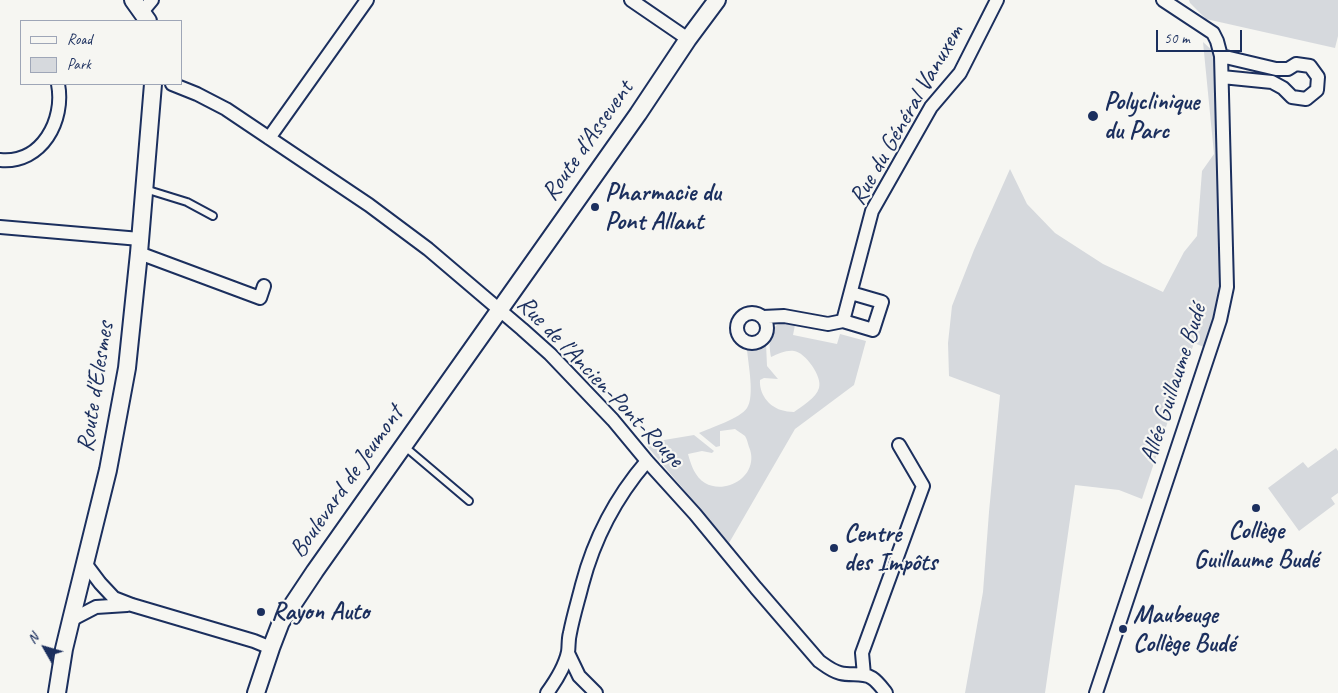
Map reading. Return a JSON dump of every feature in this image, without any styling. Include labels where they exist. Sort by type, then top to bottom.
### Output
[{"type":"street","points":[[269,138],[366,0]]},
{"type":"street","points":[[631,0],[688,39]]},
{"type":"street","name":"Route d'Assevent","points":[[499,310],[717,0]]},
{"type":"street","name":"Rue du Général Vanuxem","points":[[843,321],[872,211],[931,107],[960,73],[997,0]]},
{"type":"street","name":"Allée Guillaume Budé","points":[[1096,693],[1220,320],[1227,287],[1221,56],[1213,34],[1170,2]]},
{"type":"street","points":[[1221,56],[1276,69],[1288,69],[1296,64],[1310,66],[1318,77],[1317,90],[1306,99],[1292,97],[1284,88],[1272,82],[1222,77]]},
{"type":"street","points":[[0,160],[18,159],[42,145],[56,120],[60,102],[58,85]]},
{"type":"street","name":"Route d'Elesmes","points":[[57,693],[64,649],[108,470],[124,384],[139,246],[153,85]]},
{"type":"street","name":"Rue de l'Ancien-Pont-Rouge","points":[[174,85],[226,109],[377,211],[428,249],[529,335],[612,420],[820,661],[829,669],[841,674],[864,675]]},
{"type":"street","points":[[0,226],[139,246],[260,298],[264,286]]},
{"type":"street","points":[[763,317],[784,316],[828,324],[843,321],[874,330],[882,302],[851,293]]},
{"type":"street","name":"Boulevard de Jeumont","points":[[256,693],[281,622],[499,310]]},
{"type":"street","points":[[886,693],[878,682],[864,675],[862,653],[923,486],[899,445]]},
{"type":"street","points":[[547,693],[557,678],[568,654],[569,636],[593,552],[614,506],[647,461]]},
{"type":"street","points":[[85,563],[114,598],[254,641],[271,648]]},
{"type":"street","points":[[71,620],[96,607],[132,605]]},
{"type":"street","points":[[568,654],[580,676],[596,693]]},
{"type":"lane","points":[[144,188],[186,202],[213,216]]},
{"type":"lane","points":[[403,446],[470,501]]},
{"type":"green space","points":[[1189,0],[1338,0],[1338,36],[1335,48],[1206,19]]},
{"type":"green space","points":[[1203,42],[1215,53],[1224,271],[1217,308],[1204,347],[1194,343],[1142,499],[1119,490],[1075,485],[1045,693],[965,693],[983,592],[1000,395],[949,376],[948,343],[952,306],[974,250],[1010,169],[1027,204],[1055,233],[1103,264],[1163,292],[1184,252],[1197,236],[1202,171],[1214,154]]},
{"type":"green space","points":[[782,323],[795,325],[793,335],[837,344],[840,334],[866,341],[854,385],[795,429],[729,543],[647,446],[664,440],[694,435],[714,451],[712,453],[702,451],[688,454],[694,470],[705,483],[719,487],[733,484],[740,480],[749,469],[751,460],[745,436],[735,429],[720,431],[720,446],[716,447],[699,433],[732,419],[747,408],[751,396],[751,388],[747,349],[757,349],[766,343],[767,366],[778,379],[764,378],[760,380],[760,385],[765,398],[776,408],[794,412],[812,398],[819,388],[820,383],[816,372],[808,360],[798,352],[782,352],[771,357],[771,332],[777,325]]},
{"type":"green space","points":[[1336,448],[1338,451],[1338,493],[1331,498],[1335,504],[1299,531],[1268,488],[1303,462],[1308,468]]},
{"type":"place","name":"Polyclinique du Parc","points":[[1093,116]]},
{"type":"place","name":"Pharmacie du Pont Allant","points":[[595,207]]},
{"type":"place","name":"Collège Guillaume Budé","points":[[1256,508]]},
{"type":"place","name":"Centre des Impôts","points":[[834,548]]},
{"type":"place","name":"Rayon Auto","points":[[261,612]]},
{"type":"place","name":"Maubeuge Collège Budé","points":[[1123,629]]}]
